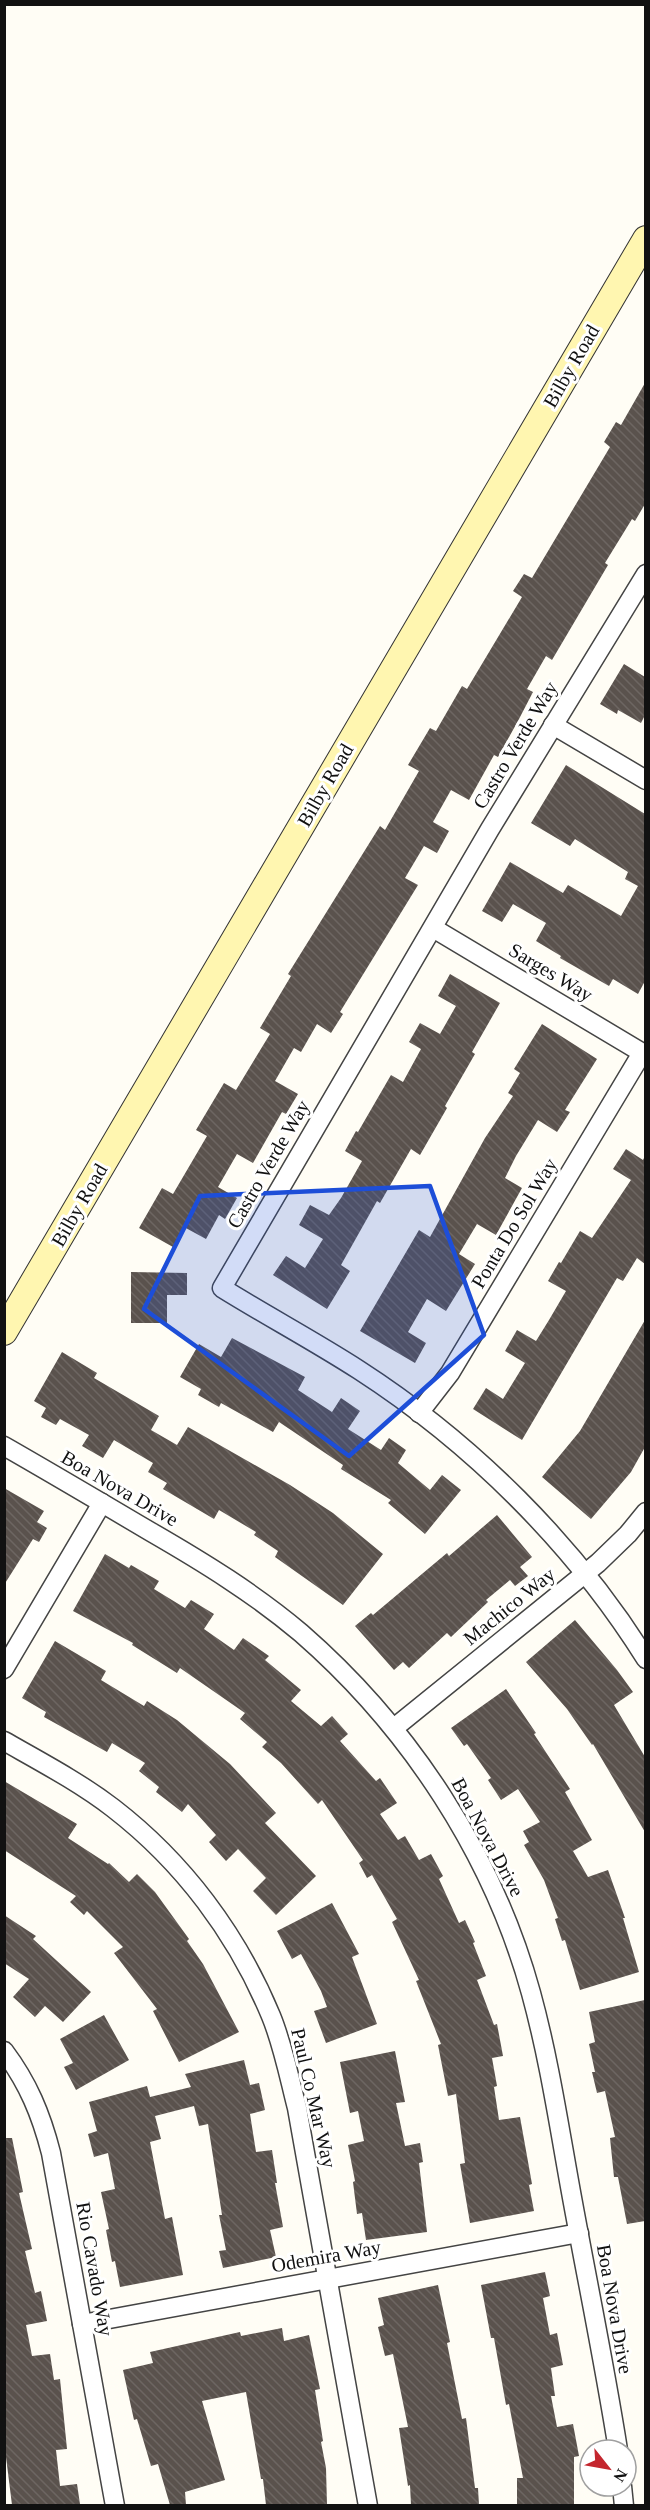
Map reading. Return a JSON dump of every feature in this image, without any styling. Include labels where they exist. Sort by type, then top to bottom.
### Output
[{"type":"main road","name":"Bilby Road","points":[[4,1332],[645,239]]},
{"type":"street","name":"Castro Verde Way","points":[[645,574],[553,725],[222,1288],[359,1370],[459,1445],[516,1498],[584,1574],[645,1659]]},
{"type":"street","points":[[553,725],[645,780]]},
{"type":"street","name":"Sarges Way","points":[[433,928],[644,1054]]},
{"type":"street","name":"Ponta Do Sol Way","points":[[419,1413],[450,1373],[644,1054]]},
{"type":"street","name":"Boa Nova Drive","points":[[4,1446],[212,1568],[267,1606],[302,1634],[350,1679],[394,1728],[435,1784],[471,1844],[501,1907],[532,1994],[547,2062],[616,2438]]},
{"type":"street","points":[[4,1669],[102,1503]]},
{"type":"street","name":"Machico Way","points":[[394,1728],[584,1574],[628,1534],[645,1512]]},
{"type":"street","name":"Paul Co Mar Way","points":[[4,1741],[81,1786],[141,1832],[182,1872],[228,1932],[271,2016],[284,2052],[297,2108],[368,2505]]},
{"type":"street","name":"Rio Cavado Way","points":[[4,2050],[19,2070],[41,2116],[51,2153],[115,2505]]},
{"type":"street","name":"Odemira Way","points":[[82,2324],[579,2233]]},
{"type":"highlighted area","points":[[430,1186],[484,1335],[349,1456],[144,1309],[200,1196]]},
{"type":"building","points":[[645,383],[645,504],[635,521],[632,519],[605,563],[608,565],[552,660],[546,656],[527,689],[533,692],[519,719],[498,757],[494,755],[469,800],[451,790],[433,822],[449,831],[437,853],[424,846],[405,878],[418,885],[340,1012],[343,1014],[331,1033],[317,1024],[301,1052],[294,1048],[275,1081],[298,1094],[286,1114],[282,1112],[253,1163],[237,1154],[218,1187],[237,1198],[225,1219],[219,1215],[206,1239],[184,1227],[173,1247],[139,1228],[162,1188],[173,1194],[207,1136],[196,1130],[224,1083],[236,1090],[270,1034],[260,1028],[291,976],[288,974],[380,826],[385,830],[419,771],[408,765],[430,728],[436,731],[462,686],[467,689],[522,597],[513,591],[524,574],[532,578],[610,447],[604,442],[616,422],[621,425]]},
{"type":"building","points":[[624,664],[645,677],[645,715],[641,723],[618,710],[617,714],[600,704]]},
{"type":"building","points":[[566,765],[645,814],[645,981],[638,994],[613,979],[609,986],[560,958],[561,956],[536,941],[546,923],[513,904],[502,922],[482,911],[510,862],[563,893],[568,885],[621,916],[638,886],[625,879],[628,872],[575,839],[570,846],[531,823]]},
{"type":"building","points":[[450,974],[500,1003],[472,1052],[475,1054],[445,1106],[447,1108],[420,1155],[411,1149],[380,1203],[377,1201],[341,1265],[350,1271],[327,1309],[273,1275],[286,1256],[305,1268],[323,1239],[299,1225],[310,1205],[329,1215],[341,1198],[362,1161],[345,1151],[391,1075],[403,1082],[421,1049],[409,1042],[420,1023],[440,1034],[456,1006],[438,996]]},
{"type":"building","points":[[542,1024],[597,1059],[565,1110],[570,1112],[557,1132],[538,1120],[516,1156],[505,1178],[522,1188],[496,1235],[477,1224],[459,1254],[475,1264],[446,1311],[427,1299],[408,1332],[426,1343],[415,1363],[360,1331],[419,1230],[430,1237],[485,1138],[513,1096],[508,1093],[520,1073],[514,1069]]},
{"type":"building","points":[[626,1149],[643,1160],[645,1156],[645,1264],[637,1258],[623,1281],[617,1278],[522,1440],[473,1409],[486,1388],[503,1399],[525,1363],[505,1351],[517,1330],[536,1341],[549,1320],[566,1291],[548,1281],[559,1262],[561,1263],[580,1231],[592,1238],[631,1180],[613,1169]]},
{"type":"building","points":[[131,1272],[187,1273],[187,1295],[167,1295],[167,1323],[131,1323]]},
{"type":"building","points":[[645,1320],[645,1447],[631,1472],[591,1519],[542,1477],[580,1431]]},
{"type":"building","points":[[232,1338],[305,1377],[298,1390],[332,1412],[341,1398],[360,1411],[348,1429],[381,1450],[389,1438],[406,1450],[398,1463],[430,1490],[442,1475],[461,1490],[425,1534],[388,1503],[391,1500],[341,1469],[343,1465],[279,1422],[273,1432],[221,1403],[219,1407],[198,1395],[201,1389],[180,1377],[199,1344],[221,1357]]},
{"type":"building","points":[[62,1352],[97,1373],[94,1378],[159,1416],[151,1430],[177,1445],[188,1427],[290,1485],[333,1513],[383,1554],[343,1605],[275,1557],[278,1551],[254,1535],[256,1532],[219,1510],[214,1519],[163,1489],[167,1483],[148,1472],[153,1463],[114,1440],[103,1458],[82,1446],[89,1435],[60,1419],[56,1425],[41,1417],[46,1408],[34,1401]]},
{"type":"building","points":[[4,1488],[44,1511],[37,1522],[47,1528],[39,1542],[33,1539],[4,1585]]},
{"type":"building","points":[[497,1515],[532,1557],[520,1567],[528,1576],[515,1586],[510,1580],[486,1600],[488,1602],[451,1637],[447,1633],[409,1668],[403,1662],[394,1670],[355,1626],[371,1613],[373,1615],[447,1553],[449,1556]]},
{"type":"building","points":[[105,1554],[159,1581],[154,1589],[185,1608],[191,1600],[214,1614],[204,1629],[234,1650],[243,1638],[269,1656],[265,1660],[301,1690],[291,1701],[321,1726],[332,1716],[348,1734],[340,1741],[376,1781],[380,1778],[397,1803],[380,1814],[398,1840],[405,1836],[419,1860],[431,1854],[443,1876],[439,1879],[459,1923],[465,1920],[475,1942],[473,1943],[486,1976],[477,1980],[494,2025],[497,2024],[503,2056],[492,2058],[497,2086],[494,2087],[499,2120],[520,2117],[532,2184],[529,2185],[534,2211],[470,2223],[460,2164],[465,2163],[456,2094],[448,2096],[438,2045],[441,2044],[416,1981],[419,1980],[392,1922],[397,1919],[372,1875],[367,1878],[359,1863],[363,1860],[322,1800],[318,1804],[281,1763],[262,1747],[267,1742],[240,1719],[245,1713],[180,1668],[177,1673],[132,1645],[133,1643],[73,1611]]},
{"type":"building","points":[[575,1620],[633,1692],[614,1705],[645,1757],[645,1832],[593,1744],[567,1709],[526,1662]]},
{"type":"building","points":[[55,1641],[106,1671],[101,1680],[144,1706],[147,1701],[177,1720],[230,1764],[276,1813],[265,1823],[316,1876],[276,1915],[253,1891],[266,1878],[238,1849],[226,1861],[209,1842],[216,1835],[188,1804],[182,1812],[156,1792],[159,1787],[139,1771],[145,1763],[112,1743],[107,1752],[44,1717],[46,1712],[22,1698]]},
{"type":"building","points":[[506,1689],[570,1789],[565,1792],[592,1840],[573,1851],[588,1877],[608,1870],[625,1918],[623,1918],[639,1972],[580,1990],[565,1940],[562,1941],[555,1919],[558,1918],[544,1880],[524,1845],[529,1842],[523,1831],[540,1822],[518,1789],[501,1800],[488,1780],[491,1778],[467,1744],[464,1746],[451,1728]]},
{"type":"building","points":[[4,1781],[77,1824],[68,1838],[109,1863],[129,1882],[137,1874],[155,1892],[189,1939],[187,1941],[203,1964],[239,2032],[179,2062],[153,2011],[157,2009],[114,1953],[123,1947],[87,1911],[84,1915],[70,1902],[76,1896],[4,1850]]},
{"type":"building","points":[[332,1903],[359,1954],[352,1957],[377,2024],[326,2043],[314,2011],[327,2007],[321,1991],[301,1954],[292,1959],[277,1931]]},
{"type":"building","points":[[4,1915],[36,1936],[33,1939],[91,1992],[63,2022],[45,2006],[35,2017],[13,1997],[29,1979],[4,1963]]},
{"type":"building","points":[[645,2000],[645,2221],[627,2224],[618,2177],[614,2177],[610,2138],[615,2137],[605,2091],[597,2093],[592,2072],[595,2072],[589,2044],[595,2042],[589,2012]]},
{"type":"building","points":[[104,2015],[129,2060],[76,2090],[64,2067],[73,2063],[60,2039]]},
{"type":"building","points":[[395,2051],[405,2102],[396,2103],[405,2146],[420,2143],[423,2162],[419,2163],[427,2232],[366,2240],[362,2213],[357,2214],[353,2182],[355,2181],[348,2145],[364,2141],[358,2111],[350,2113],[340,2062]]},
{"type":"building","points":[[244,2060],[250,2085],[259,2083],[265,2110],[250,2114],[256,2152],[272,2150],[283,2227],[270,2230],[276,2257],[223,2268],[219,2251],[226,2250],[219,2215],[222,2215],[208,2124],[199,2126],[194,2106],[155,2116],[161,2139],[150,2142],[165,2219],[172,2217],[183,2275],[120,2287],[115,2261],[112,2262],[106,2230],[109,2229],[101,2192],[115,2189],[108,2153],[94,2157],[88,2134],[97,2131],[89,2102],[147,2086],[150,2097],[191,2087],[185,2074]]},
{"type":"building","points":[[4,2138],[12,2138],[23,2192],[19,2193],[32,2249],[25,2251],[35,2293],[41,2291],[47,2321],[26,2325],[32,2356],[50,2354],[54,2380],[60,2379],[67,2449],[56,2450],[60,2486],[77,2484],[80,2504],[12,2505],[4,2441]]},
{"type":"building","points":[[545,2272],[550,2296],[543,2298],[550,2335],[557,2333],[563,2365],[551,2368],[555,2396],[551,2396],[557,2427],[573,2424],[578,2451],[578,2456],[574,2457],[574,2505],[517,2505],[517,2478],[523,2478],[509,2404],[506,2405],[494,2338],[491,2338],[481,2285]]},
{"type":"building","points":[[438,2285],[462,2419],[466,2418],[479,2505],[411,2505],[410,2485],[408,2486],[399,2428],[408,2427],[393,2354],[385,2356],[378,2327],[384,2325],[378,2298]]},
{"type":"building","points":[[282,2328],[284,2341],[309,2335],[320,2389],[315,2390],[326,2468],[327,2505],[266,2505],[246,2392],[202,2401],[225,2480],[185,2492],[186,2505],[170,2505],[158,2464],[151,2466],[137,2419],[134,2420],[123,2370],[153,2363],[150,2352],[240,2332],[241,2336]]}]
